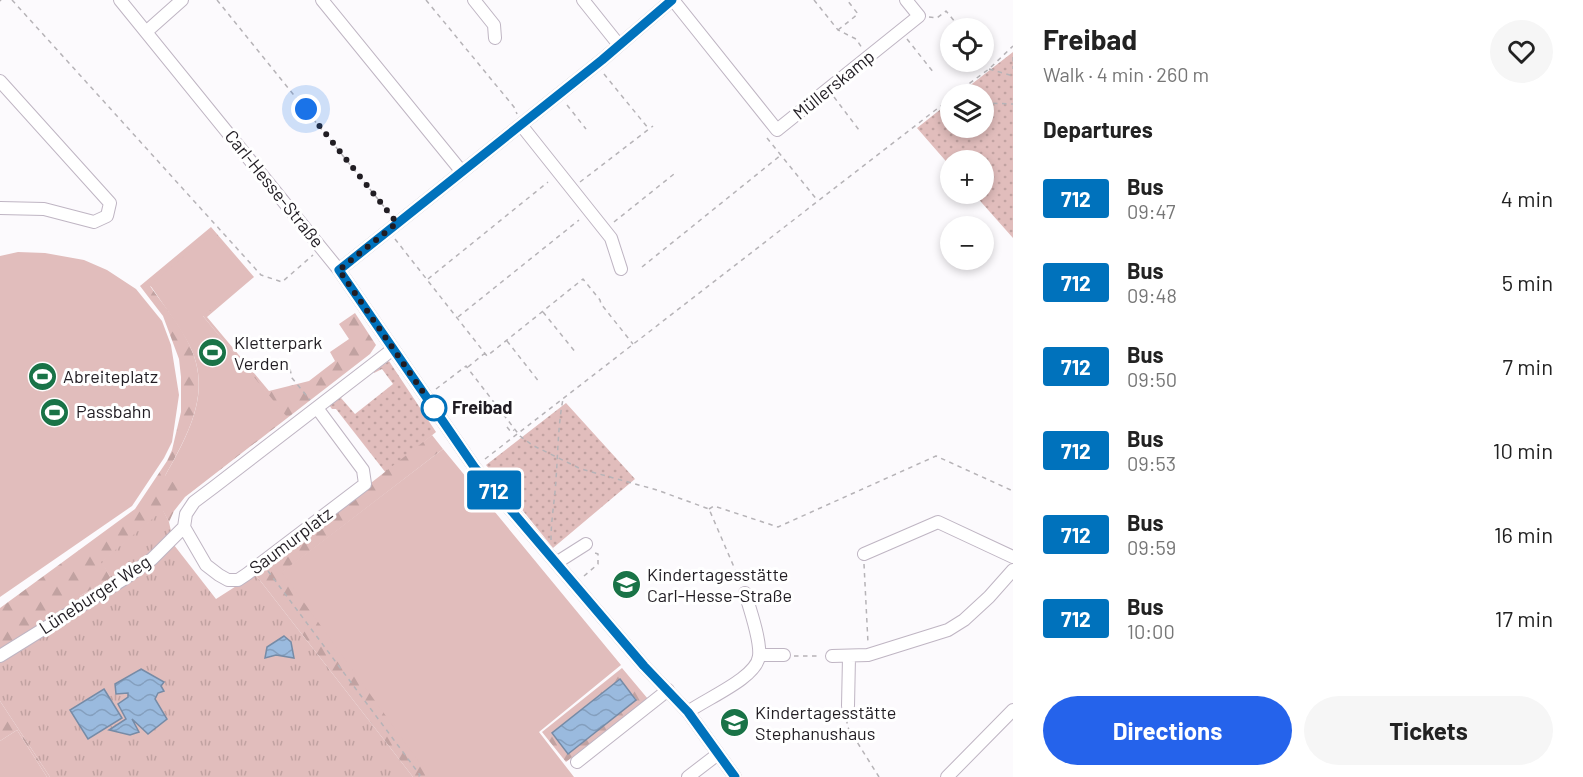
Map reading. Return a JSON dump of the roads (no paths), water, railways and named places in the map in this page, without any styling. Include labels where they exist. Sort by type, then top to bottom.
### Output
[{"type":"street","name":"Carl-Hesse-Straße","points":[[120,0],[339,270],[475,468],[644,666],[688,712],[735,777]]},
{"type":"street","points":[[146,32],[182,0]]},
{"type":"street","points":[[322,0],[462,172]]},
{"type":"street","points":[[474,0],[494,25],[495,38]]},
{"type":"street","points":[[583,0],[619,45]]},
{"type":"street","points":[[339,270],[673,0]]},
{"type":"street","name":"Müllerskamp","points":[[673,0],[777,130],[919,16],[906,0]]},
{"type":"street","points":[[0,81],[110,203],[106,216],[94,222],[44,209],[0,208]]},
{"type":"street","points":[[521,125],[611,238],[621,269]]},
{"type":"street","points":[[184,527],[186,514],[195,502],[393,349]]},
{"type":"street","name":"Saumurplatz","points":[[184,527],[206,565],[228,580],[238,580],[365,484],[363,470],[317,408]]},
{"type":"street","points":[[864,555],[938,522],[1013,557]]},
{"type":"street","name":"Lüneburger Weg","points":[[0,656],[124,579],[152,559],[184,527]]},
{"type":"street","points":[[556,563],[586,544]]},
{"type":"street","points":[[832,656],[868,655],[948,630],[964,620],[989,597],[1013,570]]},
{"type":"street","points":[[688,712],[749,674],[758,663],[760,655],[745,593]]},
{"type":"street","points":[[760,655],[784,655]]},
{"type":"street","points":[[848,706],[849,657]]},
{"type":"street","points":[[577,762],[668,690]]},
{"type":"street","points":[[947,777],[1013,710]]},
{"type":"street","points":[[688,777],[718,754]]},
{"type":"water","points":[[284,636],[291,642],[294,658],[276,655],[265,658],[267,647]]},
{"type":"water","points":[[141,669],[164,682],[161,686],[164,691],[158,693],[155,699],[167,719],[148,734],[132,719],[139,732],[130,735],[109,730],[126,719],[118,704],[128,697],[128,693],[116,694],[115,684]]},
{"type":"water","points":[[620,679],[636,700],[568,754],[552,733]]},
{"type":"water","points":[[104,689],[122,718],[88,739],[70,710]]},
{"type":"place","name":"Kletterpark Verden","points":[[213,353]]},
{"type":"place","name":"Abreiteplatz","points":[[42,377]]},
{"type":"place","name":"Freibad","points":[[434,408]]},
{"type":"place","name":"Passbahn","points":[[55,412]]},
{"type":"place","name":"Kindertagesstätte Carl-Hesse-Straße","points":[[626,585]]},
{"type":"place","name":"Kindertagesstätte Stephanushaus","points":[[734,723]]}]
